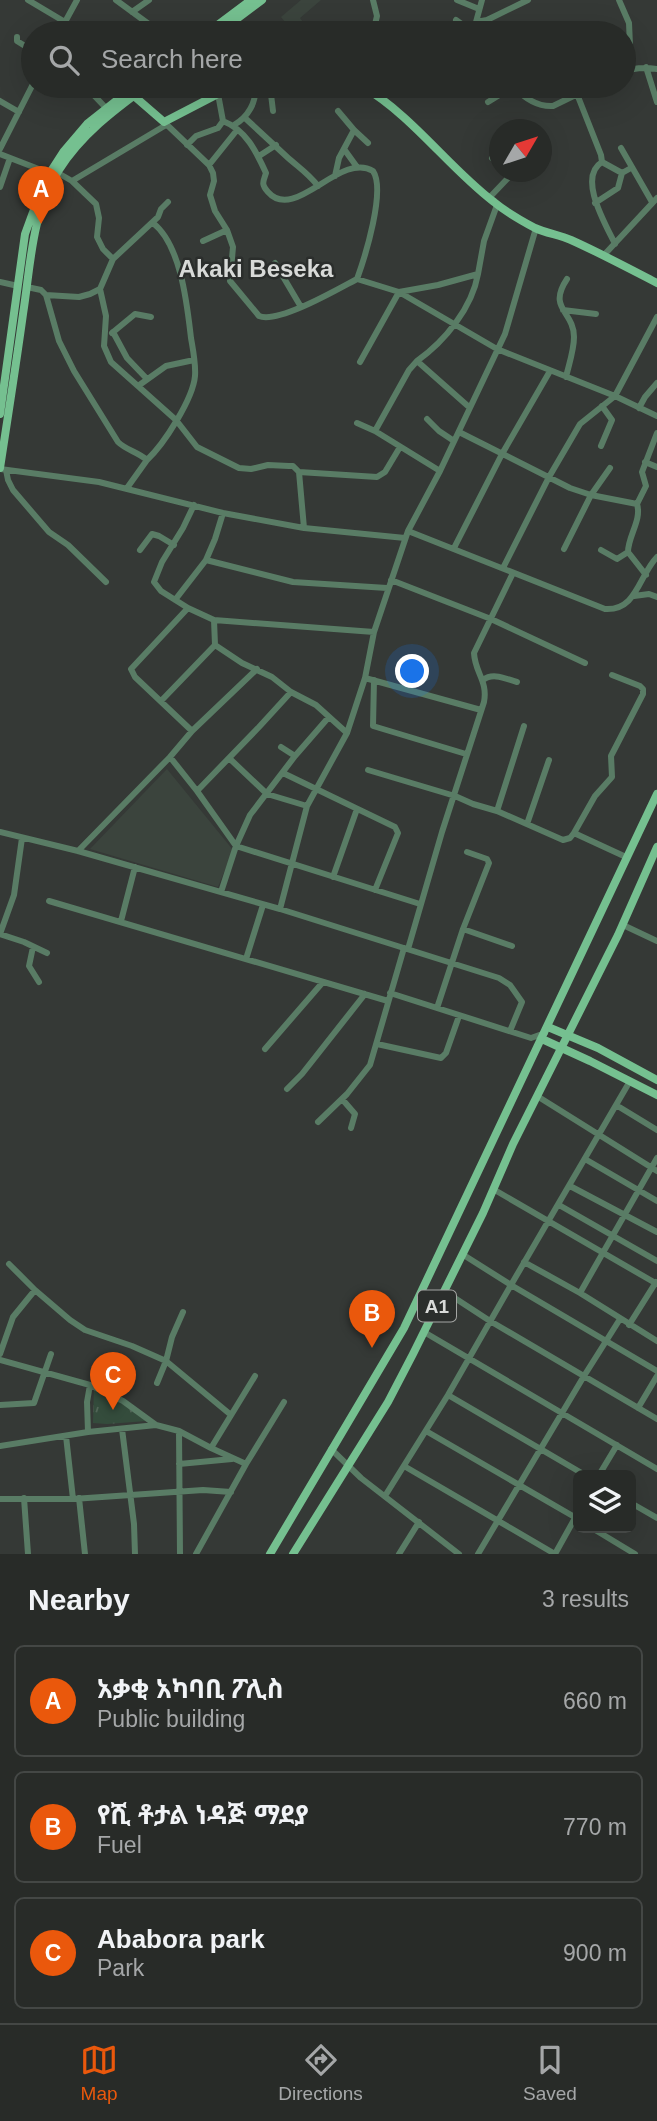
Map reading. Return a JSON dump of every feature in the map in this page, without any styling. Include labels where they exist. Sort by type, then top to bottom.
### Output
[{"type":"main road","points":[[222,21],[251,0]]},
{"type":"main road","points":[[228,21],[240,7],[262,0]]},
{"type":"main road","points":[[2,469],[27,227],[53,173],[75,138],[119,98]]},
{"type":"main road","points":[[53,173],[92,129],[131,98]]},
{"type":"main road","points":[[136,98],[165,124],[211,98]]},
{"type":"main road","points":[[381,98],[396,108],[456,170],[497,205],[536,228],[568,239],[657,283]]},
{"type":"main road","points":[[0,414],[23,286]]},
{"type":"main road","name":"A1","points":[[331,1449],[404,1328],[657,794]]},
{"type":"main road","name":"A1","points":[[294,1554],[388,1402],[424,1332],[622,925],[657,846]]},
{"type":"main road","points":[[545,1033],[567,1035],[598,1048],[657,1080]]},
{"type":"main road","points":[[545,1033],[561,1047],[657,1095]]},
{"type":"main road","points":[[270,1554],[331,1449]]},
{"type":"street","points":[[28,0],[63,21]]},
{"type":"street","points":[[66,21],[77,0]]},
{"type":"street","points":[[116,0],[144,21]]},
{"type":"street","points":[[132,12],[149,0]]},
{"type":"street","points":[[373,0],[376,21]]},
{"type":"street","points":[[457,0],[479,9]]},
{"type":"street","points":[[476,21],[482,0]]},
{"type":"street","points":[[482,21],[528,0]]},
{"type":"street","points":[[619,0],[628,21]]},
{"type":"street","points":[[17,37],[21,43]]},
{"type":"street","points":[[646,67],[657,102]]},
{"type":"street","points":[[636,68],[657,69]]},
{"type":"street","points":[[26,98],[0,151],[10,158],[72,181],[96,204],[99,218],[97,237],[103,249],[113,259]]},
{"type":"street","points":[[96,98],[106,108]]},
{"type":"street","points":[[187,145],[196,135],[218,128],[223,121],[219,98]]},
{"type":"street","points":[[209,165],[245,118],[254,98]]},
{"type":"street","points":[[272,98],[273,111]]},
{"type":"street","points":[[488,102],[494,98]]},
{"type":"street","points":[[527,98],[547,107],[569,98]]},
{"type":"street","points":[[579,98],[601,155],[601,162],[593,169],[592,174],[596,204],[615,244]]},
{"type":"street","points":[[0,101],[19,112]]},
{"type":"street","points":[[338,111],[368,142]]},
{"type":"street","points":[[245,118],[286,157],[309,174],[318,186]]},
{"type":"street","points":[[223,121],[236,128],[254,147],[266,173],[262,183],[274,199],[285,201],[356,167],[373,171],[378,183],[368,247],[357,279]]},
{"type":"street","points":[[72,181],[165,124],[209,165],[214,177],[210,195],[215,211],[227,230],[233,254],[230,281],[259,316],[270,318],[301,307],[357,279],[399,292],[497,349],[657,415]]},
{"type":"street","points":[[218,128],[228,139]]},
{"type":"street","points":[[335,176],[339,158],[354,130]]},
{"type":"street","points":[[259,156],[276,145]]},
{"type":"street","points":[[604,256],[654,200],[631,168],[621,148]]},
{"type":"street","points":[[344,149],[356,167]]},
{"type":"street","points":[[0,187],[10,158]]},
{"type":"street","points":[[601,162],[622,173]]},
{"type":"street","points":[[596,204],[618,188],[622,173],[631,168]]},
{"type":"street","points":[[489,198],[504,182]]},
{"type":"street","points":[[168,202],[153,223],[113,259],[100,289],[106,316],[104,339],[107,353],[111,362],[123,374],[176,420],[197,447],[232,466],[244,469],[268,465],[293,466],[299,472],[304,528]]},
{"type":"street","points":[[375,431],[409,370],[436,346],[454,325],[474,291],[484,241],[497,205]]},
{"type":"street","points":[[127,488],[166,438],[195,376],[185,295],[174,254],[163,231],[153,223]]},
{"type":"street","points":[[280,909],[307,806],[347,733],[365,678],[374,632],[406,534],[440,471],[509,323],[536,228]]},
{"type":"street","points":[[203,242],[227,230]]},
{"type":"street","points":[[275,263],[301,307]]},
{"type":"street","points":[[399,292],[478,274]]},
{"type":"street","points":[[566,377],[574,334],[558,299],[567,279]]},
{"type":"street","points":[[0,282],[41,290],[46,295],[59,341],[100,414],[121,445],[140,453],[147,460]]},
{"type":"street","points":[[46,295],[83,296],[100,289]]},
{"type":"street","points":[[360,362],[399,292]]},
{"type":"street","points":[[563,310],[596,314]]},
{"type":"street","points":[[104,339],[135,314],[151,317]]},
{"type":"street","points":[[503,568],[549,477],[580,424],[615,396],[657,317]]},
{"type":"street","points":[[113,332],[127,358],[147,379]]},
{"type":"street","points":[[138,386],[166,366],[194,360]]},
{"type":"street","points":[[417,362],[470,407]]},
{"type":"street","points":[[454,548],[502,454],[550,371]]},
{"type":"street","points":[[639,408],[657,383]]},
{"type":"street","points":[[601,446],[612,420],[602,406]]},
{"type":"street","points":[[428,419],[454,441]]},
{"type":"street","points":[[357,423],[440,471]]},
{"type":"street","points":[[459,432],[570,488],[636,504]]},
{"type":"street","points":[[646,575],[628,552],[628,541],[639,514],[636,504],[646,486],[642,472],[657,433]]},
{"type":"street","points":[[299,472],[377,477],[385,472],[400,447]]},
{"type":"street","points":[[645,462],[657,467]]},
{"type":"street","points":[[564,549],[591,495],[610,468]]},
{"type":"street","points":[[2,469],[99,482],[223,513],[304,528],[406,534],[454,548],[605,610],[622,607],[634,596],[650,564],[657,557]]},
{"type":"street","points":[[2,469],[13,490],[49,532],[68,545],[106,582]]},
{"type":"street","points":[[194,506],[162,562],[154,582],[161,591],[214,620],[374,632]]},
{"type":"street","points":[[176,600],[206,560],[223,513]]},
{"type":"street","points":[[140,550],[152,534],[174,545]]},
{"type":"street","points":[[601,550],[617,559],[628,552]]},
{"type":"street","points":[[206,560],[293,582],[387,589]]},
{"type":"street","points":[[638,565],[650,564]]},
{"type":"street","points":[[318,1122],[342,1099],[370,1065],[390,993],[455,796],[486,691],[474,653],[513,573]]},
{"type":"street","points":[[391,580],[491,619],[585,663]]},
{"type":"street","points":[[634,596],[649,594],[657,597]]},
{"type":"street","points":[[188,608],[131,669],[135,677],[192,731]]},
{"type":"street","points":[[161,701],[215,645],[214,620]]},
{"type":"street","points":[[215,645],[316,705],[347,733]]},
{"type":"street","points":[[78,851],[192,731],[257,669]]},
{"type":"street","points":[[368,770],[455,796],[563,840],[570,838],[595,796],[612,778],[611,756],[643,694],[640,686],[612,675]]},
{"type":"street","points":[[483,680],[487,676],[495,676],[517,682]]},
{"type":"street","points":[[365,678],[481,710]]},
{"type":"street","points":[[374,680],[373,726],[466,754]]},
{"type":"street","points":[[197,791],[291,692]]},
{"type":"street","points":[[220,892],[250,816],[295,756],[328,718]]},
{"type":"street","points":[[496,811],[524,726]]},
{"type":"street","points":[[281,747],[295,756]]},
{"type":"street","points":[[170,757],[236,846],[420,904]]},
{"type":"street","points":[[229,758],[267,794],[307,806]]},
{"type":"street","points":[[527,824],[549,760]]},
{"type":"street","points":[[284,773],[396,827],[398,830],[375,890]]},
{"type":"street","points":[[332,877],[357,809]]},
{"type":"street","points":[[0,832],[78,851],[280,909],[499,978],[510,985],[522,1002],[510,1031]]},
{"type":"street","points":[[574,834],[626,857]]},
{"type":"street","points":[[22,838],[14,895],[0,934],[47,953]]},
{"type":"street","points":[[437,1008],[463,929],[489,863],[487,859],[467,852]]},
{"type":"street","points":[[121,921],[135,867]]},
{"type":"street","points":[[48,901],[388,1001]]},
{"type":"street","points":[[246,959],[263,905]]},
{"type":"street","points":[[622,925],[657,941]]},
{"type":"street","points":[[463,929],[512,946]]},
{"type":"street","points":[[33,947],[29,966],[39,982]]},
{"type":"street","points":[[265,1049],[323,982]]},
{"type":"street","points":[[390,993],[531,1038],[545,1033]]},
{"type":"street","points":[[287,1089],[365,994]]},
{"type":"street","points":[[377,1044],[441,1058],[446,1053],[459,1016]]},
{"type":"street","points":[[385,1496],[426,1431],[630,1081]]},
{"type":"street","points":[[537,1096],[654,1169]]},
{"type":"street","points":[[342,1099],[355,1114],[351,1128]]},
{"type":"street","points":[[616,1105],[657,1130]]},
{"type":"street","points":[[585,1158],[657,1201]]},
{"type":"street","points":[[580,1293],[638,1190],[654,1169],[657,1158]]},
{"type":"street","points":[[570,1186],[657,1232]]},
{"type":"street","points":[[494,1189],[656,1282],[629,1325]]},
{"type":"street","points":[[559,1205],[657,1261]]},
{"type":"street","points":[[462,1254],[657,1373],[638,1408]]},
{"type":"street","points":[[524,1262],[657,1341]]},
{"type":"street","points":[[9,1264],[70,1320],[85,1330],[166,1361],[231,1415]]},
{"type":"street","points":[[0,1354],[13,1317],[35,1290]]},
{"type":"street","points":[[444,1291],[657,1419]]},
{"type":"street","points":[[157,1383],[183,1312]]},
{"type":"street","points":[[478,1554],[583,1376],[620,1319]]},
{"type":"street","points":[[424,1332],[657,1469]]},
{"type":"street","points":[[0,1405],[34,1403],[51,1354]]},
{"type":"street","points":[[0,1360],[90,1385],[123,1401],[156,1426]]},
{"type":"street","points":[[211,1448],[255,1376]]},
{"type":"street","points":[[88,1432],[87,1402],[90,1385]]},
{"type":"street","points":[[447,1395],[575,1470]]},
{"type":"street","points":[[196,1554],[284,1402]]},
{"type":"street","points":[[0,1446],[88,1432],[156,1426],[179,1431],[246,1464]]},
{"type":"street","points":[[122,1429],[131,1495],[135,1554]]},
{"type":"street","points":[[179,1431],[180,1554]]},
{"type":"street","points":[[426,1431],[573,1517]]},
{"type":"street","points":[[66,1436],[85,1554]]},
{"type":"street","points":[[602,1470],[617,1445]]},
{"type":"street","points":[[331,1449],[459,1554]]},
{"type":"street","points":[[179,1464],[232,1459]]},
{"type":"street","points":[[404,1466],[555,1554],[573,1525]]},
{"type":"street","points":[[0,1499],[76,1498],[179,1491],[231,1492]]},
{"type":"street","points":[[24,1498],[28,1554]]},
{"type":"street","points":[[636,1506],[657,1518]]},
{"type":"street","points":[[399,1554],[419,1522]]},
{"type":"street","points":[[600,1533],[635,1554]]},
{"type":"shaded area","points":[[301,0],[321,0],[300,18],[302,21],[284,21],[281,17]]},
{"type":"shaded area","points":[[167,769],[233,850],[218,887],[90,849]]},
{"type":"green space","points":[[94,1387],[105,1392],[146,1421],[93,1423]]},
{"type":"place","name":"አቃቂ አካባቢ ፖሊስ","points":[[41,224]]},
{"type":"place","name":"የሺ ቶታል ነዳጅ ማደያ","points":[[372,1348]]},
{"type":"place","name":"Ababora park","points":[[113,1410]]},
{"type":"district","name":"Akaki Beseka","points":[[256,269]]}]
